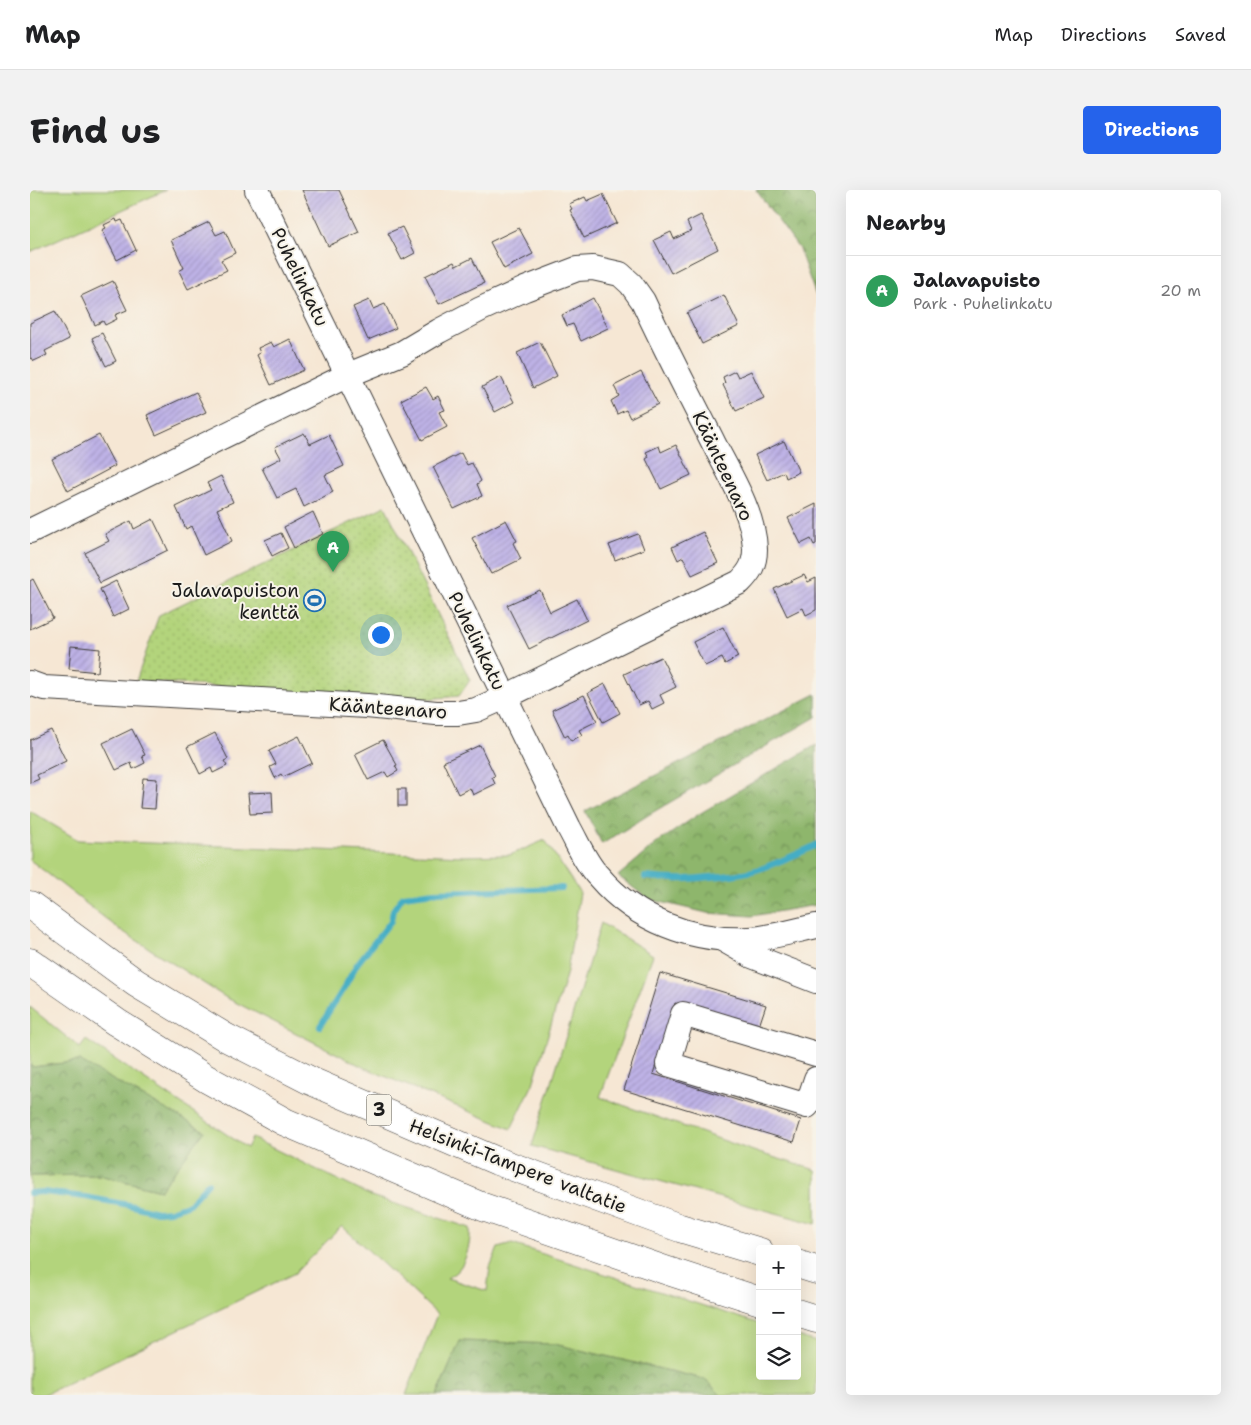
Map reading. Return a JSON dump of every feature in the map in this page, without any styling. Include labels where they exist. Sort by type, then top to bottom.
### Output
[{"type":"highway","name":"Helsinki-Tampere valtatie","points":[[30,905],[136,982],[225,1037],[311,1081],[498,1161],[680,1228],[756,1251]]},
{"type":"highway","points":[[30,962],[116,1022],[198,1074],[285,1122],[483,1208],[756,1299]]},
{"type":"highway","points":[[801,1265],[816,1270]]},
{"type":"highway","points":[[801,1314],[816,1319]]},
{"type":"street","name":"Puhelinkatu","points":[[258,190],[569,828],[598,877],[622,900],[638,911],[658,922],[694,935],[722,939],[750,939],[780,935],[816,926]]},
{"type":"street","name":"Käänteenaro","points":[[30,530],[348,375],[402,353],[481,309],[562,274],[577,269],[593,268],[620,274],[631,284],[643,301],[733,481],[749,518],[755,550],[754,562],[750,572],[740,582],[476,710],[458,713],[436,713],[367,706],[44,688],[30,683]]},
{"type":"street","points":[[722,939],[752,956],[816,981]]},
{"type":"street","points":[[816,1054],[683,1014],[668,1064],[807,1106],[816,1079]]},
{"type":"green space","points":[[30,190],[166,190],[30,252]]},
{"type":"green space","points":[[756,190],[816,190],[816,296],[799,249]]},
{"type":"green space","points":[[385,506],[470,680],[459,696],[414,700],[136,681],[159,615]]},
{"type":"green space","points":[[816,694],[816,717],[602,844],[585,811]]},
{"type":"green space","points":[[816,745],[816,905],[752,916],[707,913],[648,899],[618,876],[657,843],[699,814]]},
{"type":"green space","points":[[30,811],[78,840],[464,856],[510,855],[545,840],[580,893],[567,972],[533,1084],[511,1129],[363,1067],[225,997],[119,929],[30,860]]},
{"type":"green space","points":[[601,923],[653,955],[600,1097],[759,1153],[816,1170],[816,1224],[532,1146]]},
{"type":"green space","points":[[30,1007],[80,1048],[86,1040],[247,1148],[252,1138],[371,1196],[470,1228],[470,1239],[466,1257],[457,1271],[447,1278],[487,1291],[490,1267],[498,1248],[512,1244],[756,1323],[756,1380],[801,1380],[801,1337],[816,1342],[816,1395],[721,1395],[704,1379],[554,1344],[460,1341],[437,1395],[406,1395],[437,1314],[342,1226],[295,1273],[43,1395],[30,1395],[30,1176],[99,1175],[160,1190],[79,1061],[33,1067],[30,1065]]},
{"type":"green space","points":[[79,1061],[205,1131],[160,1190],[99,1175],[30,1176],[30,1065],[33,1067]]},
{"type":"green space","points":[[460,1341],[554,1344],[704,1379],[721,1395],[437,1395]]},
{"type":"building","points":[[302,190],[339,190],[359,232],[328,246]]},
{"type":"building","points":[[603,194],[617,223],[584,238],[570,210],[572,209],[569,204],[585,197],[587,201]]},
{"type":"building","points":[[701,215],[718,249],[671,273],[654,240],[671,232],[674,239],[691,231],[687,222]]},
{"type":"building","points":[[116,219],[117,222],[122,220],[136,250],[117,260],[102,230],[106,228],[104,225]]},
{"type":"building","points":[[209,222],[216,235],[225,231],[235,253],[221,260],[227,270],[188,289],[179,271],[184,268],[171,240]]},
{"type":"building","points":[[402,227],[415,253],[402,260],[388,233]]},
{"type":"building","points":[[519,228],[533,254],[504,269],[490,242]]},
{"type":"building","points":[[472,258],[484,283],[439,304],[425,276],[454,262],[456,266]]},
{"type":"building","points":[[113,281],[127,310],[115,315],[117,319],[105,325],[103,321],[95,325],[81,296]]},
{"type":"building","points":[[724,295],[739,326],[702,344],[687,313]]},
{"type":"building","points":[[593,298],[608,328],[581,341],[573,324],[567,326],[562,315]]},
{"type":"building","points":[[369,300],[373,309],[385,304],[396,328],[368,340],[353,307]]},
{"type":"building","points":[[55,311],[69,339],[45,351],[47,355],[34,361],[32,358],[30,359],[30,323]]},
{"type":"building","points":[[102,333],[116,361],[106,366],[92,338]]},
{"type":"building","points":[[290,339],[304,370],[271,385],[257,355],[260,353],[258,348],[271,342],[274,347]]},
{"type":"building","points":[[540,342],[557,376],[533,388],[517,353]]},
{"type":"building","points":[[735,371],[738,377],[751,371],[764,398],[736,411],[723,385],[725,383],[723,377]]},
{"type":"building","points":[[641,372],[658,404],[630,418],[626,410],[617,414],[611,401],[619,396],[614,386]]},
{"type":"building","points":[[501,377],[514,402],[495,412],[482,387]]},
{"type":"building","points":[[426,387],[433,399],[438,396],[445,410],[439,412],[447,427],[422,440],[401,400]]},
{"type":"building","points":[[196,392],[206,412],[156,435],[147,415]]},
{"type":"building","points":[[304,433],[310,444],[329,435],[344,466],[325,475],[333,492],[304,507],[296,489],[277,498],[262,468],[281,458],[275,447]]},
{"type":"building","points":[[99,435],[115,466],[68,491],[52,459]]},
{"type":"building","points":[[784,441],[799,472],[786,478],[784,472],[767,480],[755,455]]},
{"type":"building","points":[[676,445],[691,475],[661,489],[646,459],[649,457],[646,452],[659,446],[661,452]]},
{"type":"building","points":[[461,453],[467,465],[472,463],[481,481],[477,484],[482,496],[454,509],[433,467]]},
{"type":"building","points":[[221,476],[233,502],[217,509],[232,541],[204,555],[191,526],[186,529],[176,507],[211,490],[207,483]]},
{"type":"building","points":[[816,504],[816,544],[814,545],[811,539],[801,544],[788,518]]},
{"type":"building","points":[[313,512],[323,534],[294,548],[284,527]]},
{"type":"building","points":[[153,519],[168,550],[100,583],[85,553],[109,541],[105,534],[131,521],[134,529]]},
{"type":"building","points":[[506,520],[517,541],[513,543],[521,559],[491,574],[472,538]]},
{"type":"building","points":[[703,532],[718,563],[692,575],[683,557],[678,560],[672,547]]},
{"type":"building","points":[[281,533],[288,548],[272,556],[265,540]]},
{"type":"building","points":[[638,534],[644,549],[615,560],[609,545]]},
{"type":"building","points":[[804,575],[808,582],[816,578],[816,610],[806,615],[803,608],[787,616],[774,589]]},
{"type":"building","points":[[33,579],[53,618],[30,629],[30,581]]},
{"type":"building","points":[[116,581],[129,609],[113,617],[100,589]]},
{"type":"building","points":[[540,590],[550,612],[577,599],[587,620],[529,649],[507,605]]},
{"type":"building","points":[[723,627],[738,657],[725,664],[722,658],[705,666],[693,642]]},
{"type":"building","points":[[71,646],[100,649],[98,672],[69,669]]},
{"type":"building","points":[[661,657],[676,687],[660,695],[664,703],[652,709],[648,701],[639,705],[624,674]]},
{"type":"building","points":[[605,684],[620,713],[603,722],[588,693]]},
{"type":"building","points":[[584,695],[597,721],[579,730],[582,735],[571,741],[568,735],[565,737],[552,710]]},
{"type":"building","points":[[132,729],[145,755],[142,756],[145,763],[133,769],[131,763],[116,770],[103,743]]},
{"type":"building","points":[[51,730],[66,761],[37,775],[39,779],[30,783],[30,740]]},
{"type":"building","points":[[215,733],[228,759],[224,761],[227,766],[213,773],[211,768],[200,774],[187,747]]},
{"type":"building","points":[[299,736],[312,763],[283,777],[281,774],[275,778],[270,767],[276,764],[269,751]]},
{"type":"building","points":[[383,740],[397,765],[395,766],[398,771],[388,777],[385,772],[368,780],[355,754]]},
{"type":"building","points":[[480,745],[495,776],[492,777],[495,784],[473,795],[470,788],[458,794],[443,762]]},
{"type":"building","points":[[143,778],[157,779],[155,809],[140,808]]},
{"type":"building","points":[[398,789],[406,789],[406,806],[398,806]]},
{"type":"building","points":[[272,792],[273,813],[250,814],[248,793]]},
{"type":"building","points":[[660,973],[766,1005],[758,1029],[675,1003],[653,1074],[801,1120],[794,1142],[624,1090]]},
{"type":"waterway","points":[[645,877],[682,879],[745,873],[763,868],[816,845]]},
{"type":"waterway","points":[[320,1026],[357,964],[391,921],[393,910],[403,896],[435,892],[562,888]]},
{"type":"waterway","points":[[30,1193],[43,1192],[85,1197],[157,1212],[170,1211],[189,1204],[208,1183]]},
{"type":"place","name":"Jalavapuisto","points":[[333,572]]},
{"type":"place","name":"Jalavapuiston kenttä","points":[[315,601]]}]
